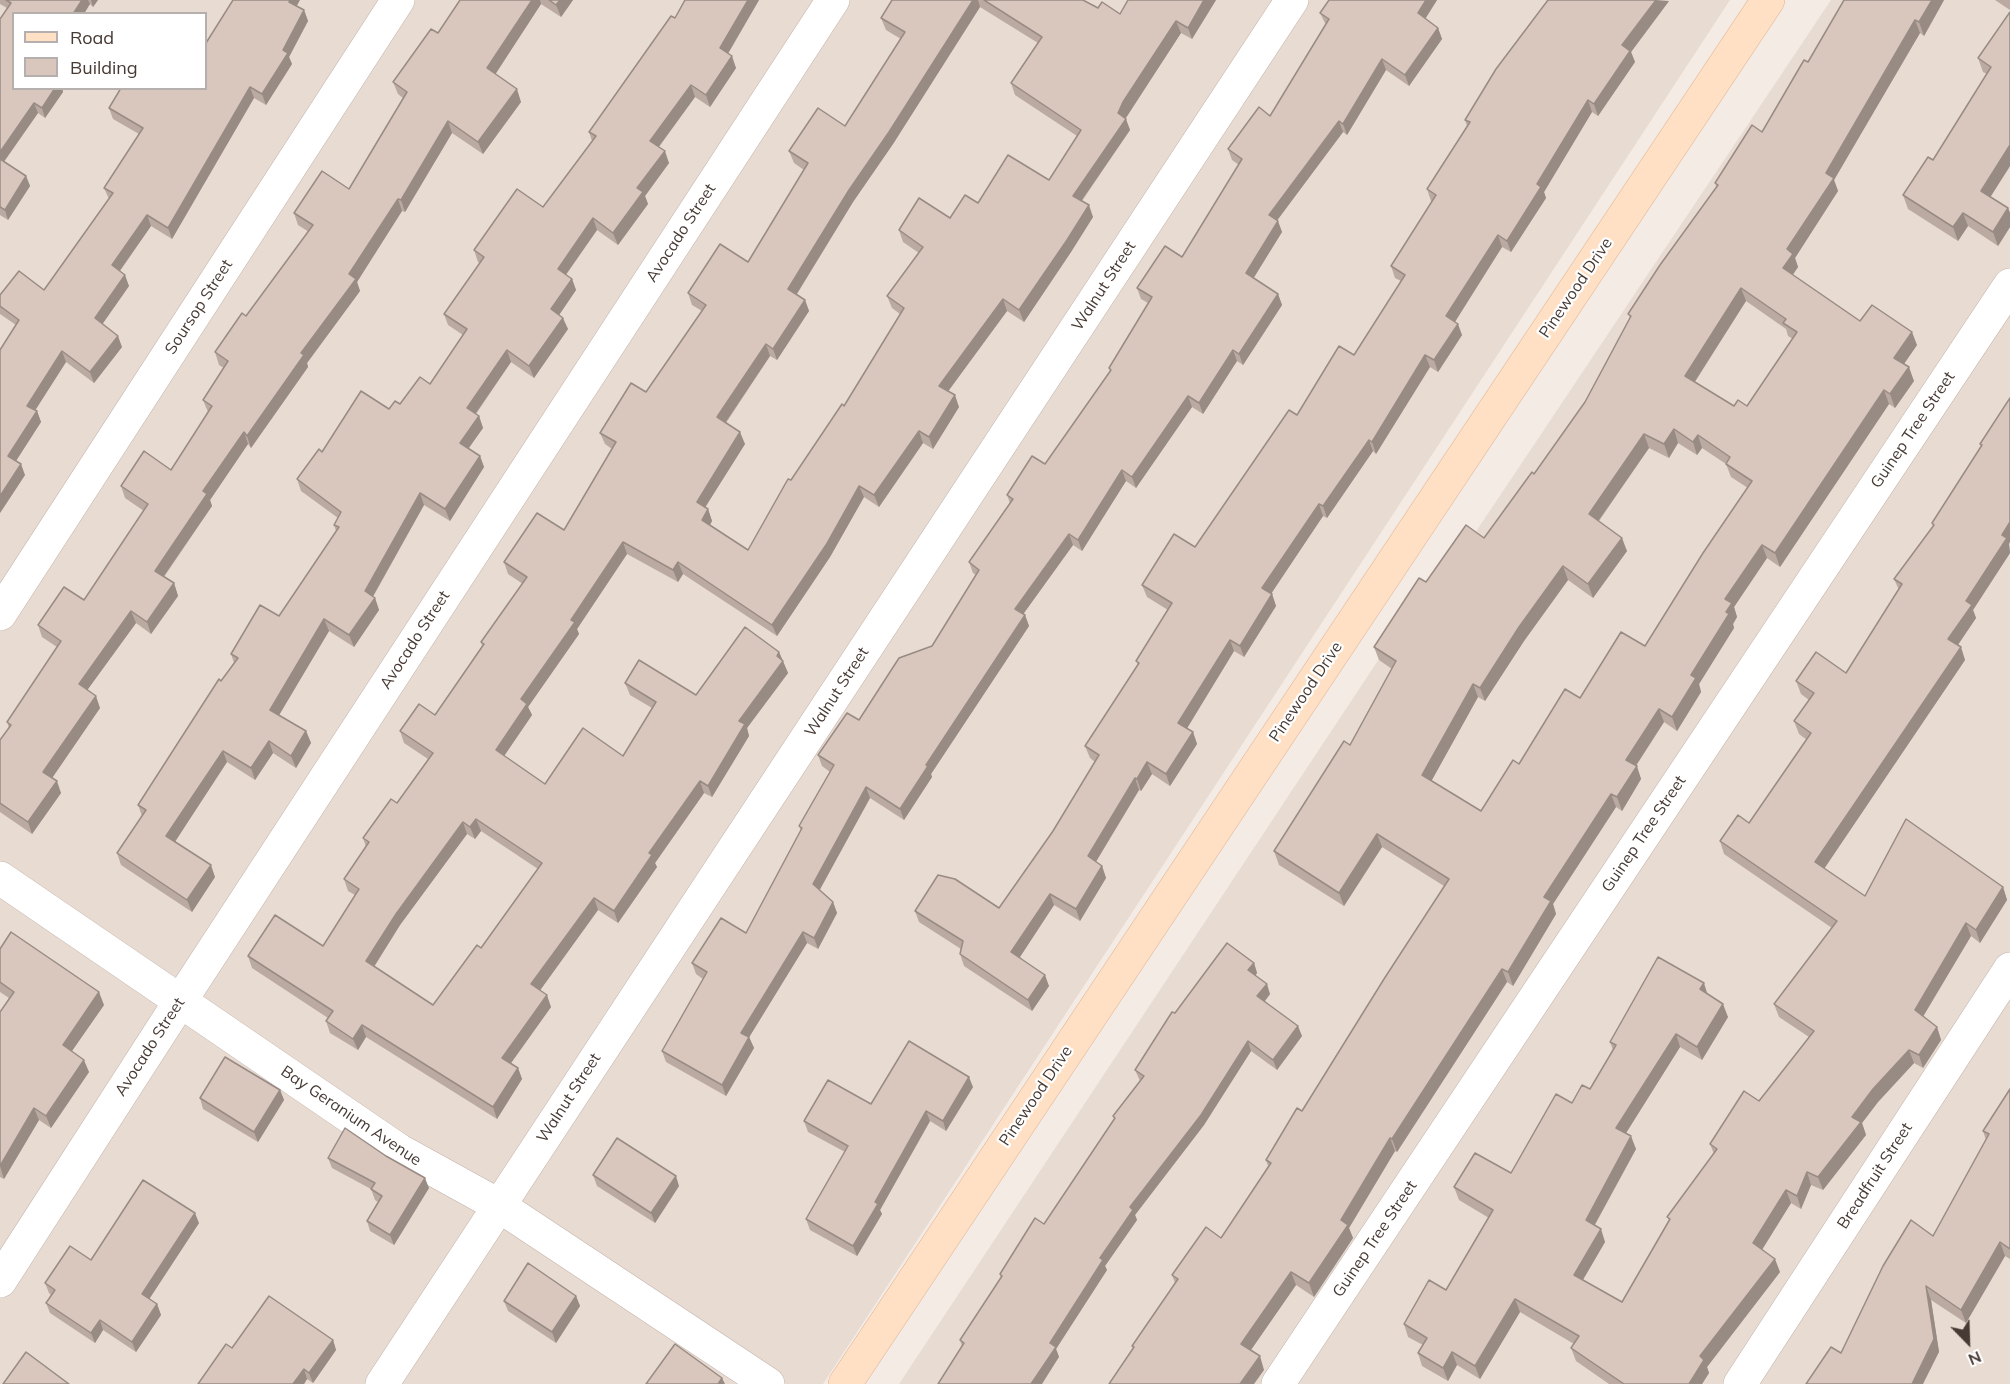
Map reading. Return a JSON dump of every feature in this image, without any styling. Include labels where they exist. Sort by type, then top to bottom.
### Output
[{"type":"main road","name":"Pinewood Drive","points":[[844,1384],[1768,0]]},
{"type":"street","name":"Soursop Street","points":[[0,615],[398,0]]},
{"type":"street","name":"Avocado Street","points":[[0,1281],[833,0]]},
{"type":"street","name":"Walnut Street","points":[[382,1384],[1292,0]]},
{"type":"street","name":"Guinep Tree Street","points":[[1278,1384],[2010,285]]},
{"type":"street","name":"Bay Geranium Avenue","points":[[0,878],[400,1151],[498,1205],[768,1384]]},
{"type":"street","name":"Breadfruit Street","points":[[1740,1384],[2010,969]]},
{"type":"shaded area","points":[[0,0],[1730,0],[823,1384],[0,1384]]},
{"type":"shaded area","points":[[1831,0],[2010,0],[2010,1384],[899,1384],[1424,591],[1471,539]]},
{"type":"building","points":[[6,0],[82,0],[74,12],[12,12],[12,90],[54,90],[42,108],[34,103],[0,152],[0,19],[11,3]]},
{"type":"building","points":[[233,0],[290,0],[289,2],[304,10],[283,50],[288,53],[262,94],[250,87],[168,228],[147,215],[112,265],[125,275],[95,318],[118,336],[90,372],[62,351],[27,406],[37,411],[8,456],[21,464],[0,496],[0,350],[19,320],[0,306],[0,295],[19,271],[44,290],[113,193],[104,188],[143,128],[109,108],[120,90],[207,90],[207,41]]},
{"type":"building","points":[[460,0],[532,0],[487,68],[517,89],[478,142],[448,121],[401,200],[398,199],[349,274],[356,279],[301,353],[304,355],[247,436],[244,432],[203,491],[207,494],[155,571],[174,583],[147,622],[131,611],[79,684],[96,696],[43,772],[57,781],[28,822],[0,803],[0,740],[11,725],[7,722],[61,641],[38,625],[64,587],[84,600],[148,504],[121,486],[144,451],[171,470],[212,406],[203,400],[228,361],[215,352],[242,313],[246,316],[313,225],[294,213],[322,171],[349,189],[407,92],[393,82],[431,29],[438,33]]},
{"type":"building","points":[[549,0],[560,0],[556,5]]},
{"type":"building","points":[[685,0],[748,0],[720,48],[732,56],[706,95],[691,85],[650,141],[665,151],[637,188],[643,192],[613,233],[593,218],[558,269],[572,279],[551,309],[563,318],[529,366],[507,350],[467,408],[479,416],[460,443],[480,456],[445,509],[420,493],[365,591],[375,598],[349,635],[324,619],[270,710],[306,731],[291,756],[269,741],[251,768],[223,751],[166,836],[211,865],[187,900],[117,853],[146,810],[138,805],[219,679],[221,681],[238,658],[231,654],[260,605],[279,616],[339,527],[334,525],[341,512],[297,479],[319,449],[322,452],[361,391],[389,409],[395,401],[400,404],[420,377],[430,384],[467,329],[444,314],[484,257],[474,250],[517,189],[543,207],[596,136],[589,132],[671,16],[675,18]]},
{"type":"building","points":[[892,0],[973,0],[849,190],[788,289],[805,300],[773,349],[766,344],[717,417],[740,432],[697,502],[708,509],[702,520],[748,550],[788,479],[791,480],[842,404],[844,406],[904,308],[887,296],[923,247],[899,230],[919,198],[950,218],[965,195],[978,203],[1008,155],[1049,180],[1081,130],[1011,83],[1042,37],[984,0],[1083,0],[1098,8],[1102,2],[1120,14],[1128,0],[1204,0],[1188,28],[1176,21],[1123,102],[1118,113],[1126,119],[1073,196],[1089,205],[1019,310],[1003,299],[939,386],[955,395],[929,437],[919,431],[874,495],[859,486],[826,545],[772,625],[678,562],[673,570],[623,542],[571,620],[575,622],[521,699],[527,704],[496,750],[545,784],[583,728],[623,756],[656,702],[625,683],[639,660],[696,695],[745,627],[779,652],[777,656],[783,661],[739,721],[745,724],[708,786],[700,781],[649,853],[652,855],[614,911],[594,898],[531,984],[547,995],[502,1058],[518,1068],[493,1107],[362,1025],[353,1039],[326,1021],[333,1011],[248,956],[275,915],[323,946],[359,889],[344,879],[369,842],[363,838],[391,799],[397,803],[433,753],[400,731],[419,704],[435,715],[484,644],[481,642],[527,577],[504,562],[537,513],[564,530],[616,442],[600,433],[631,383],[646,392],[706,305],[688,293],[720,244],[748,262],[808,163],[789,151],[818,108],[845,126],[905,32],[881,18]],"holes":[[[476,819],[542,863],[481,948],[477,945],[433,1005],[366,961],[396,914],[463,822],[470,827]]]},
{"type":"building","points":[[1329,0],[1426,0],[1418,13],[1438,28],[1405,75],[1382,59],[1343,124],[1339,121],[1269,215],[1278,221],[1246,273],[1278,294],[1239,354],[1233,350],[1199,403],[1188,396],[1132,477],[1122,470],[1078,540],[1069,534],[1015,609],[1025,615],[926,765],[928,766],[900,809],[866,787],[813,884],[833,902],[814,938],[803,932],[741,1033],[749,1037],[722,1085],[662,1051],[707,972],[692,963],[721,918],[746,933],[802,828],[799,826],[834,765],[818,755],[847,713],[859,720],[899,658],[932,646],[979,570],[969,562],[1013,499],[1007,495],[1032,456],[1045,464],[1111,370],[1109,368],[1152,297],[1137,288],[1165,246],[1182,257],[1242,159],[1228,149],[1259,107],[1270,116],[1329,19],[1320,13]]},
{"type":"building","points":[[1548,0],[1656,0],[1622,45],[1630,51],[1594,104],[1588,100],[1537,184],[1541,187],[1507,241],[1498,235],[1446,316],[1458,324],[1434,360],[1425,355],[1372,442],[1369,440],[1323,506],[1319,504],[1262,588],[1272,594],[1240,646],[1230,640],[1178,723],[1193,732],[1166,774],[1147,762],[1137,779],[1135,778],[1088,856],[1102,866],[1076,909],[1050,894],[1011,952],[1045,975],[1028,1000],[960,954],[963,941],[915,911],[938,875],[955,879],[999,908],[1053,831],[1099,755],[1085,746],[1139,663],[1136,661],[1172,603],[1142,585],[1174,534],[1195,547],[1289,410],[1297,415],[1339,346],[1354,355],[1405,275],[1391,266],[1436,195],[1427,189],[1470,122],[1465,120],[1496,69]]},
{"type":"building","points":[[1844,0],[1932,0],[1919,22],[1915,20],[1826,173],[1834,178],[1787,249],[1793,254],[1783,268],[1860,321],[1872,305],[1912,332],[1894,358],[1909,367],[1890,394],[1884,390],[1775,553],[1762,545],[1725,599],[1732,603],[1726,612],[1729,614],[1691,675],[1696,678],[1672,717],[1659,709],[1626,760],[1637,766],[1617,797],[1611,794],[1544,897],[1551,901],[1508,972],[1502,969],[1392,1139],[1390,1138],[1341,1220],[1348,1225],[1309,1283],[1291,1272],[1241,1344],[1260,1356],[1240,1384],[1109,1384],[1178,1279],[1172,1275],[1206,1227],[1221,1238],[1271,1163],[1266,1160],[1297,1108],[1302,1111],[1449,879],[1377,834],[1339,893],[1274,851],[1344,741],[1350,745],[1396,661],[1374,647],[1419,578],[1426,582],[1466,525],[1484,538],[1532,472],[1534,474],[1585,402],[1631,316],[1628,314],[1718,185],[1715,183],[1752,125],[1762,132],[1804,60],[1808,62]],"holes":[[[1741,288],[1786,319],[1783,323],[1797,332],[1747,406],[1738,400],[1734,406],[1685,376]],[[1674,429],[1693,442],[1698,435],[1730,457],[1726,464],[1752,481],[1703,553],[1645,646],[1621,632],[1580,698],[1565,689],[1519,764],[1513,760],[1481,811],[1422,775],[1473,684],[1480,688],[1519,627],[1563,566],[1588,584],[1622,538],[1589,514],[1644,434],[1664,444]]]},
{"type":"building","points":[[2010,12],[2010,145],[1981,191],[2008,208],[1993,232],[1963,213],[1953,227],[1903,195],[1928,157],[1933,160],[1991,67],[1978,58]]},
{"type":"building","points":[[0,159],[26,176],[5,210],[0,207]]},
{"type":"building","points":[[2010,398],[2010,522],[2002,535],[2007,538],[1966,601],[1972,605],[1948,639],[1961,647],[1815,862],[1865,896],[1906,819],[2003,887],[1976,930],[1966,923],[1915,1010],[1937,1027],[1919,1055],[1909,1050],[1873,1089],[1852,1117],[1861,1122],[1818,1177],[1807,1172],[1797,1196],[1786,1190],[1753,1243],[1775,1259],[1700,1356],[1704,1360],[1689,1384],[1624,1384],[1571,1348],[1579,1336],[1515,1299],[1475,1366],[1452,1352],[1443,1368],[1418,1353],[1427,1338],[1404,1324],[1429,1280],[1446,1290],[1493,1210],[1454,1187],[1475,1153],[1511,1173],[1556,1094],[1572,1103],[1582,1085],[1590,1089],[1616,1045],[1610,1042],[1658,957],[1704,983],[1700,989],[1723,1004],[1697,1047],[1676,1034],[1616,1128],[1631,1136],[1586,1220],[1601,1229],[1574,1275],[1622,1302],[1670,1219],[1667,1217],[1717,1149],[1710,1144],[1744,1091],[1759,1101],[1814,1031],[1774,1004],[1837,921],[1720,841],[1738,815],[1749,823],[1811,733],[1794,721],[1814,693],[1796,681],[1816,652],[1846,673],[1902,584],[1894,579],[1934,525],[1932,523]]},
{"type":"building","points":[[11,932],[99,992],[63,1045],[84,1060],[46,1116],[34,1108],[0,1166],[0,1012],[14,992],[0,982],[0,949]]},
{"type":"building","points":[[1227,943],[1254,963],[1248,970],[1267,984],[1257,996],[1298,1026],[1273,1060],[1248,1041],[1201,1115],[1130,1207],[1133,1210],[1100,1258],[1103,1260],[1050,1343],[1056,1347],[1031,1384],[938,1384],[964,1343],[960,1340],[1002,1276],[1000,1274],[1035,1218],[1044,1224],[1115,1118],[1113,1116],[1144,1076],[1135,1070],[1172,1012],[1175,1013]]},
{"type":"building","points":[[909,1041],[969,1077],[943,1121],[926,1111],[875,1202],[878,1204],[853,1246],[806,1219],[848,1146],[804,1121],[828,1080],[871,1104]]},
{"type":"building","points":[[225,1057],[280,1090],[254,1132],[200,1098]]},
{"type":"building","points":[[2010,1089],[2010,1249],[2000,1242],[1961,1310],[1926,1286],[1934,1339],[1912,1384],[1806,1384],[1831,1347],[1841,1353],[1883,1266],[1911,1220],[1933,1236],[1989,1134],[1983,1131]]},
{"type":"building","points":[[345,1128],[386,1156],[425,1178],[390,1235],[367,1221],[382,1196],[371,1189],[375,1183],[328,1158]]},
{"type":"building","points":[[617,1138],[676,1176],[651,1213],[593,1175]]},
{"type":"building","points":[[143,1180],[195,1213],[142,1294],[157,1304],[132,1342],[100,1320],[91,1333],[46,1303],[55,1290],[45,1283],[70,1246],[91,1260]]},
{"type":"building","points":[[528,1263],[576,1296],[552,1332],[504,1301]]},
{"type":"building","points":[[269,1296],[333,1340],[309,1373],[304,1369],[293,1384],[198,1384],[226,1344],[232,1348]]},
{"type":"building","points":[[675,1344],[722,1378],[718,1384],[646,1384]]},
{"type":"building","points":[[26,1352],[69,1384],[3,1384]]}]
